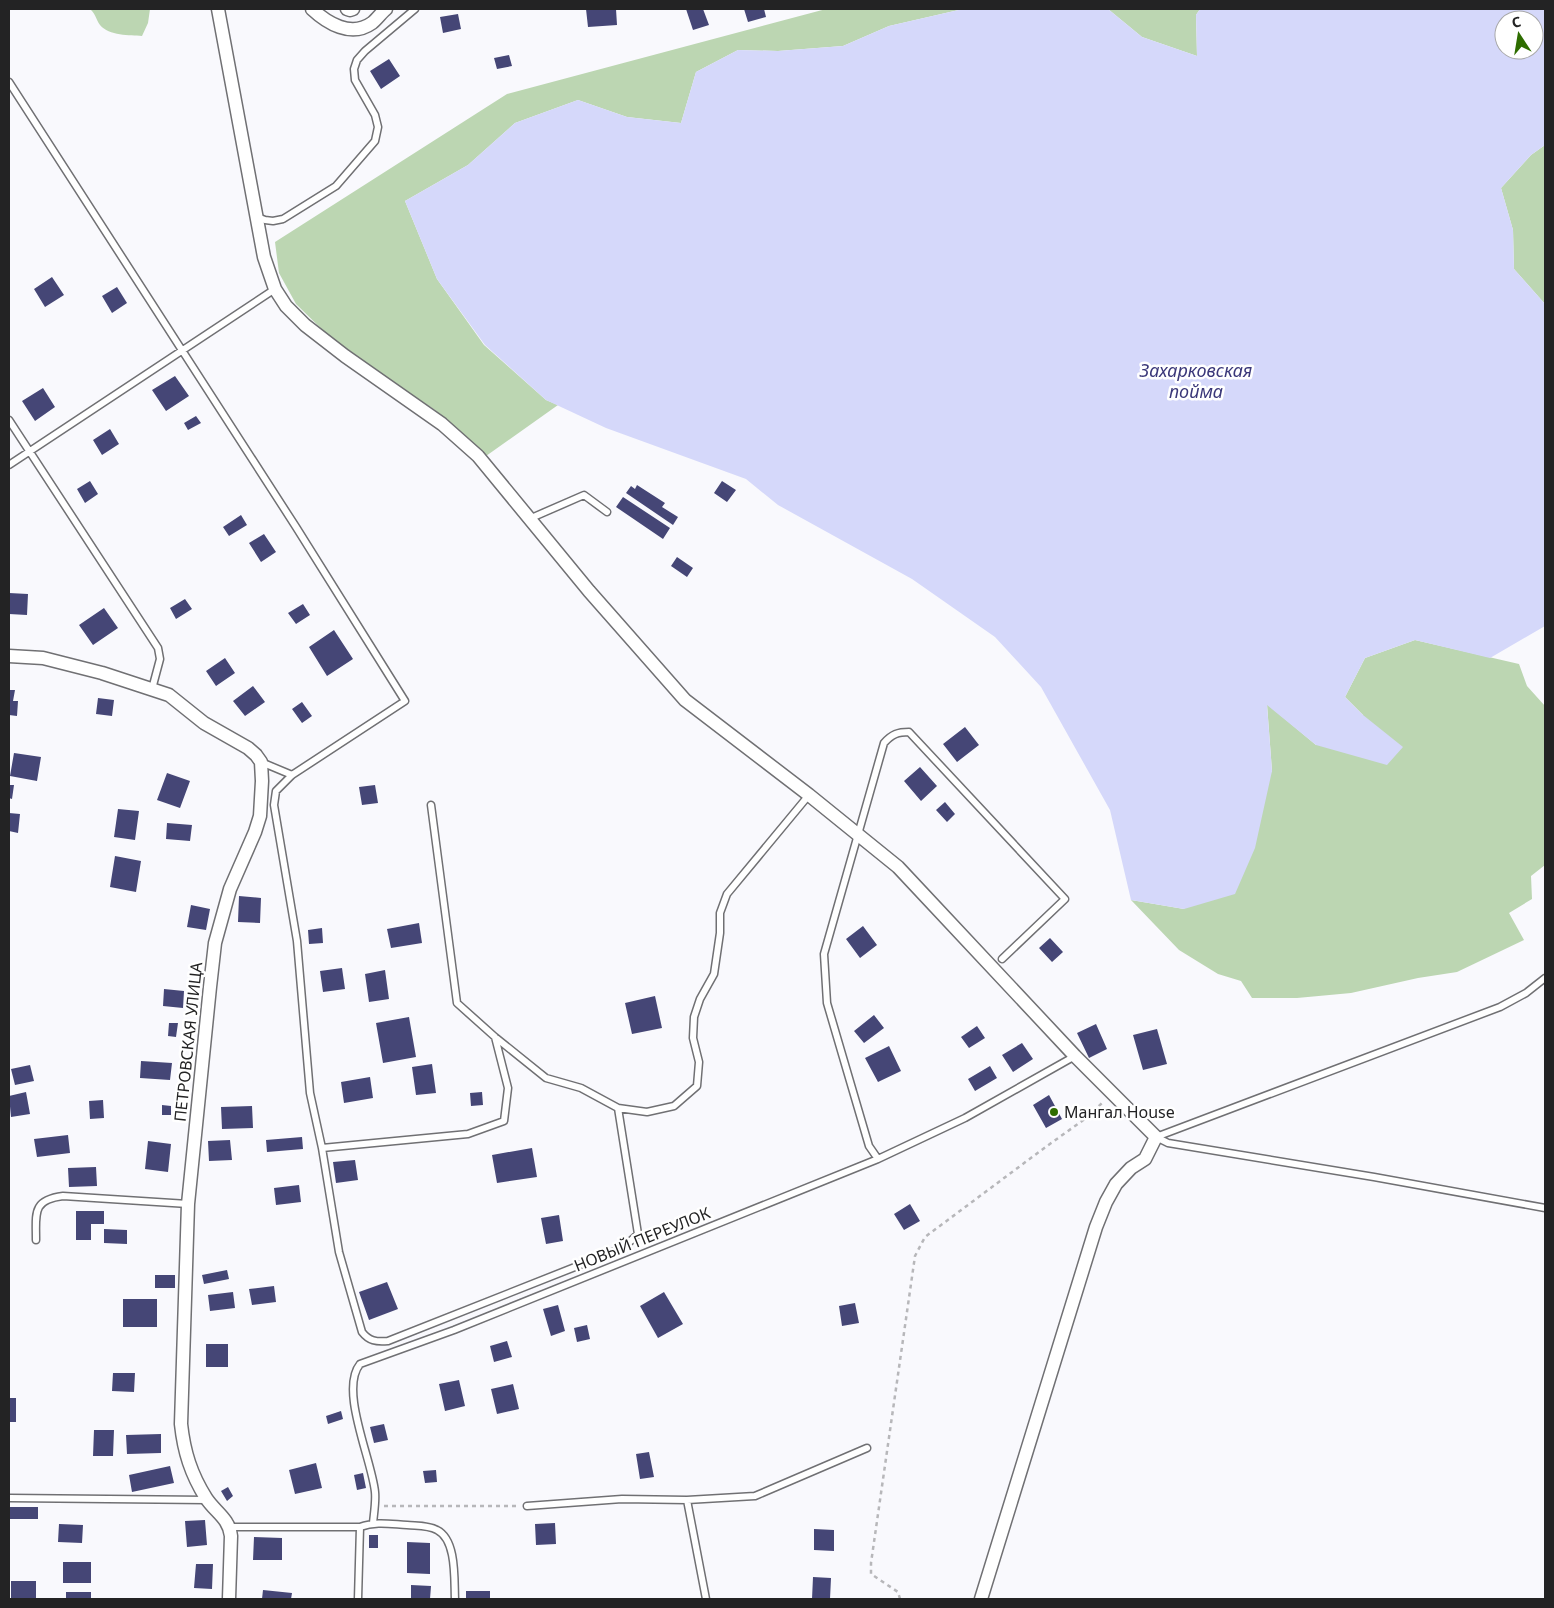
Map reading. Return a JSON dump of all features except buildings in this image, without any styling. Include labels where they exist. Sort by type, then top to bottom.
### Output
[{"type":"street","points":[[218,9],[264,257],[275,289],[286,306],[305,325],[344,356],[442,424],[478,456],[529,519],[651,662],[686,700],[898,867],[1075,1056],[1156,1137],[1145,1159],[1131,1168],[1116,1184],[1102,1210],[981,1599]]},
{"type":"street","points":[[312,9],[320,17],[335,26],[353,30],[372,23],[386,9]]},
{"type":"street","points":[[347,9],[353,9]]},
{"type":"street","points":[[9,656],[43,658],[102,672],[169,695],[204,723],[248,748],[256,755],[260,762]]},
{"type":"street","name":"ПЕТРОВСКАЯ УЛИЦА","points":[[230,1527],[224,1517],[207,1500],[191,1470],[183,1448],[181,1424],[188,1204],[215,943],[230,889],[260,816],[262,781],[260,762]]},
{"type":"street","points":[[229,1599],[230,1527]]},
{"type":"lane","points":[[256,216],[265,220],[283,219],[336,186],[375,141],[378,128],[375,115],[355,80],[354,69],[357,60],[365,51],[415,9]]},
{"type":"lane","points":[[9,82],[183,350],[405,702],[292,775],[276,791],[274,805],[297,941],[310,1093],[322,1148],[339,1252],[362,1332],[368,1339],[379,1342],[388,1341],[623,1248],[638,1234],[618,1108]]},
{"type":"lane","points":[[9,465],[275,289]]},
{"type":"lane","points":[[9,420],[158,648],[160,659],[152,690]]},
{"type":"lane","points":[[529,519],[584,495],[607,512]]},
{"type":"lane","points":[[878,1159],[869,1146],[827,1002],[824,954],[884,743],[891,736],[899,732],[909,732],[1065,899],[1002,959]]},
{"type":"lane","points":[[260,762],[292,775]]},
{"type":"lane","points":[[431,805],[457,1003],[495,1037],[546,1078],[581,1088],[618,1108],[647,1112],[674,1106],[697,1086],[699,1062],[693,1038],[694,1017],[700,999],[714,974],[720,933],[720,913],[727,894],[808,795]]},
{"type":"lane","points":[[1156,1137],[1500,1007],[1526,994],[1545,978]]},
{"type":"lane","points":[[322,1148],[468,1134],[504,1121],[508,1088],[495,1037]]},
{"type":"lane","name":"НОВЫЙ ПЕРЕУЛОК","points":[[373,1522],[375,1493],[370,1465],[356,1420],[353,1384],[355,1370],[360,1364],[454,1330],[878,1159],[964,1118],[1075,1056]]},
{"type":"lane","points":[[1156,1137],[1168,1143],[1545,1208]]},
{"type":"lane","points":[[36,1240],[36,1212],[41,1202],[49,1198],[63,1196],[188,1204]]},
{"type":"lane","points":[[527,1506],[622,1499],[687,1500],[755,1496],[867,1448]]},
{"type":"lane","points":[[9,1498],[207,1500]]},
{"type":"lane","points":[[687,1500],[706,1599]]},
{"type":"lane","points":[[230,1527],[360,1527],[373,1522],[431,1527],[440,1531],[453,1553],[455,1599]]},
{"type":"lane","points":[[358,1599],[360,1527]]},
{"type":"path","points":[[900,1599],[898,1592],[871,1574],[871,1563],[915,1256],[925,1237],[1089,1116],[1112,1094]]},
{"type":"path","points":[[374,1506],[527,1506]]},
{"type":"green space","points":[[90,9],[150,9],[148,23],[142,36],[120,34],[104,29]]},
{"type":"green space","points":[[826,9],[963,9],[889,26],[843,46],[778,51],[738,50],[696,72],[681,123],[627,117],[578,100],[515,123],[468,165],[405,201],[437,279],[484,345],[546,400],[558,405],[486,456],[435,410],[340,347],[296,304],[279,273],[275,242],[507,94]]},
{"type":"green space","points":[[1108,9],[1200,9],[1196,15],[1197,56],[1142,37]]},
{"type":"green space","points":[[1545,145],[1545,304],[1514,269],[1513,230],[1501,188],[1531,155]]},
{"type":"green space","points":[[1415,640],[1519,664],[1527,686],[1545,706],[1545,865],[1531,876],[1532,899],[1509,913],[1524,940],[1457,972],[1418,978],[1351,993],[1297,998],[1252,998],[1241,981],[1218,974],[1179,950],[1131,900],[1184,909],[1272,771],[1267,704],[1316,745],[1363,715],[1345,697],[1365,658]]},
{"type":"water","name":"Захарковская пойма","points":[[963,9],[1108,9],[1142,37],[1197,56],[1196,15],[1200,9],[1545,9],[1545,145],[1531,155],[1501,188],[1513,230],[1514,269],[1545,304],[1545,626],[1490,658],[1415,640],[1365,658],[1345,697],[1363,715],[1403,747],[1387,765],[1316,745],[1267,705],[1272,771],[1255,848],[1235,894],[1184,909],[1131,900],[1110,810],[1041,687],[995,637],[912,579],[778,505],[746,479],[606,428],[546,400],[485,345],[437,279],[405,201],[468,165],[515,123],[578,100],[627,117],[681,123],[696,72],[738,50],[778,51],[843,46],[889,26]]},
{"type":"place","name":"Мангал House","points":[[1054,1112]]}]
